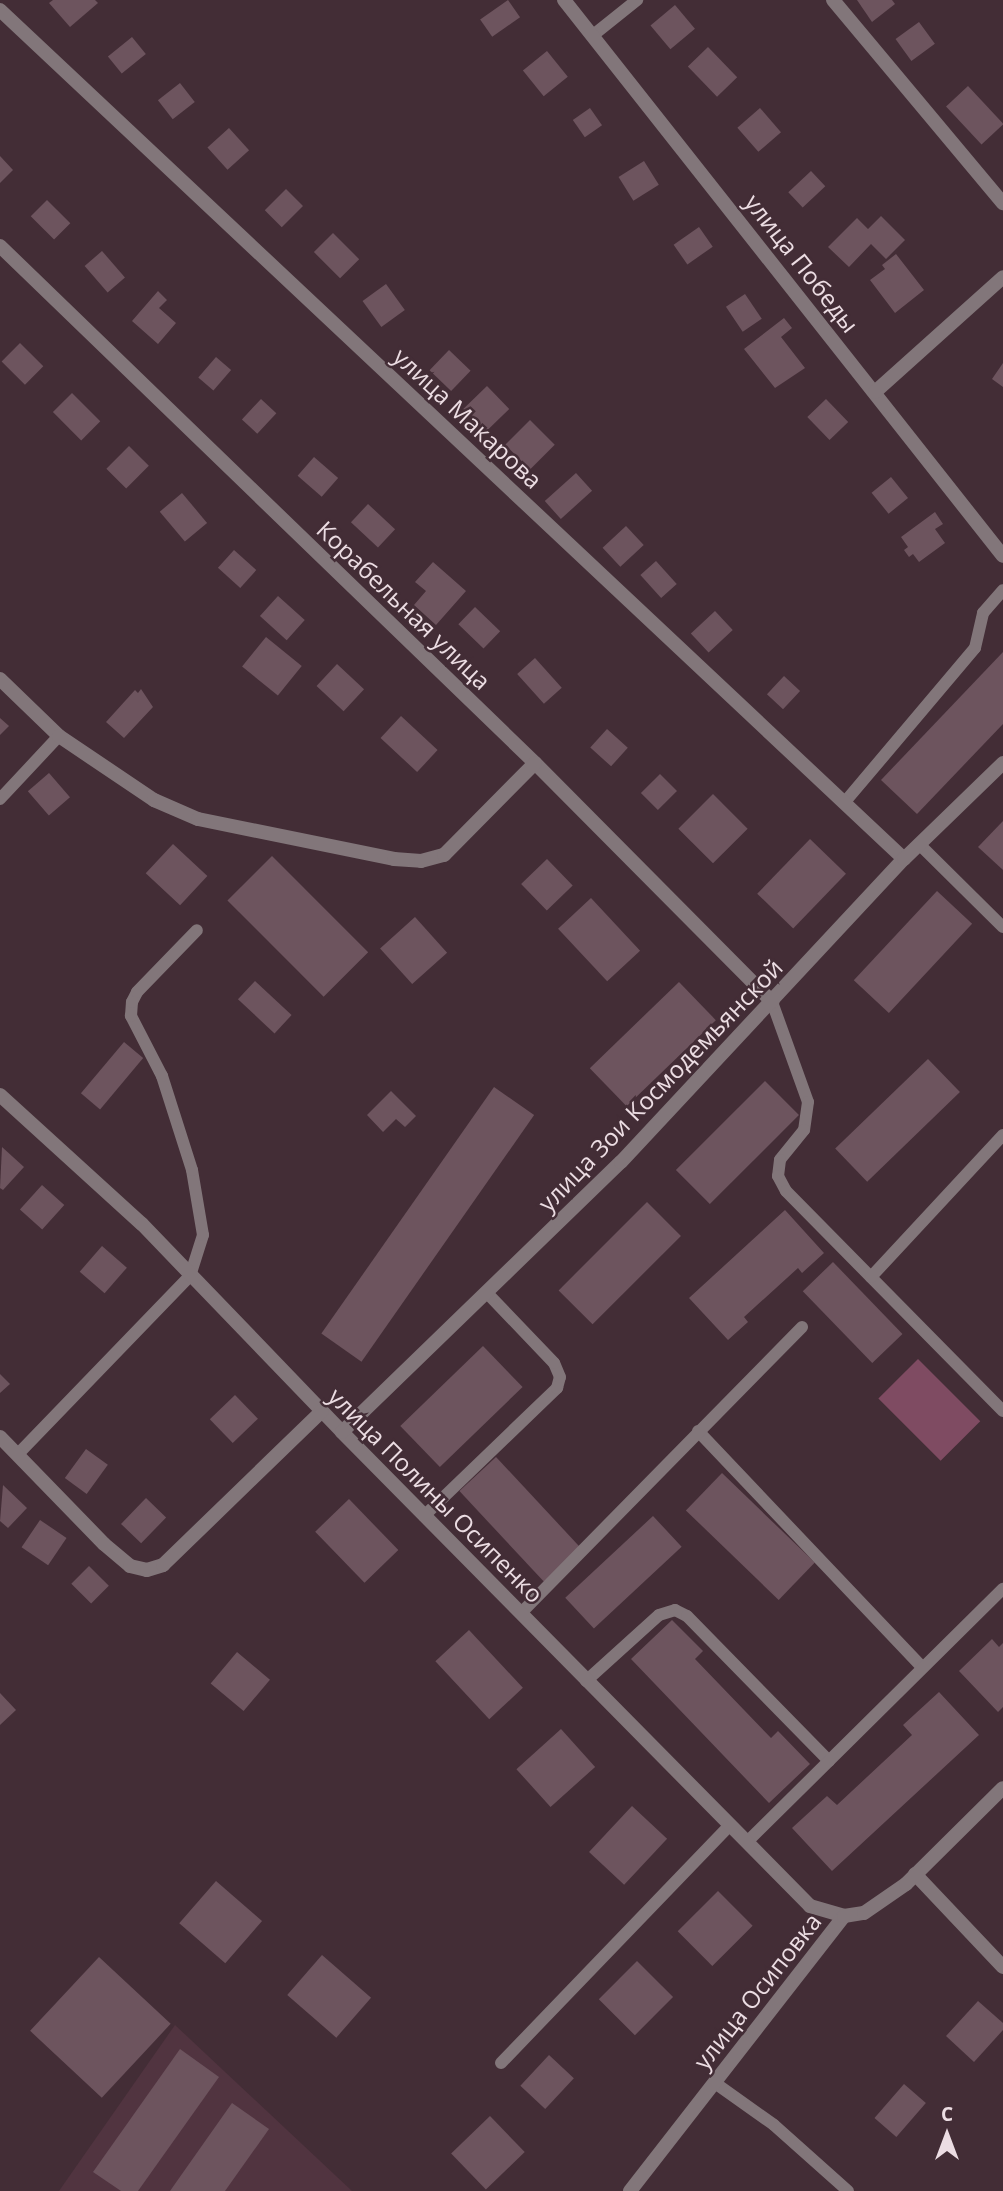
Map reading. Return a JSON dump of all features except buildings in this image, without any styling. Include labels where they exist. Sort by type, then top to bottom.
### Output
[{"type":"street","name":"улица Победы","points":[[564,0],[1003,556]]},
{"type":"street","points":[[832,0],[1003,203]]},
{"type":"street","name":"улица Макарова","points":[[0,10],[904,859]]},
{"type":"street","name":"Корабельная улица","points":[[0,246],[535,764],[772,1002]]},
{"type":"street","points":[[875,392],[1003,277]]},
{"type":"street","points":[[0,679],[59,736],[154,800],[198,819],[394,859],[421,861],[444,855],[535,764]]},
{"type":"street","name":"улица Зои Космодемьянской","points":[[342,1432],[488,1294],[621,1162],[904,859],[1003,763]]},
{"type":"street","name":"улица Полины Осипенко","points":[[0,1094],[142,1224],[424,1516],[810,1906],[844,1916]]},
{"type":"street","points":[[0,1437],[19,1453],[104,1544],[130,1566],[147,1570],[163,1565],[322,1411]]},
{"type":"street","name":"улица Осиповка","points":[[630,2191],[844,1916],[864,1913],[883,1902],[1003,1788]]},
{"type":"street","points":[[915,1874],[1003,1967]]},
{"type":"lane","points":[[592,36],[637,0]]},
{"type":"lane","points":[[844,803],[975,648],[982,613],[1003,590]]},
{"type":"lane","points":[[0,799],[59,736]]},
{"type":"lane","points":[[919,844],[1003,927]]},
{"type":"lane","points":[[19,1453],[190,1276],[203,1235],[192,1170],[162,1076],[131,1016],[132,1002],[137,992],[197,930]]},
{"type":"lane","points":[[772,1002],[808,1102],[804,1130],[780,1160],[778,1176],[786,1191],[1003,1411]]},
{"type":"lane","points":[[872,1277],[1003,1135]]},
{"type":"lane","points":[[424,1516],[557,1388],[560,1377],[554,1363],[488,1294]]},
{"type":"lane","points":[[521,1613],[802,1327]]},
{"type":"lane","points":[[698,1431],[922,1667]]},
{"type":"lane","points":[[747,1842],[1003,1589]]},
{"type":"lane","points":[[586,1681],[659,1615],[675,1610],[687,1616],[828,1761]]},
{"type":"lane","points":[[501,2063],[730,1825]]},
{"type":"lane","points":[[715,2083],[774,2125],[848,2191]]},
{"type":"shaded area","points":[[918,1359],[980,1421],[941,1461],[878,1399]]},
{"type":"shaded area","points":[[175,2025],[352,2191],[59,2191]]}]
